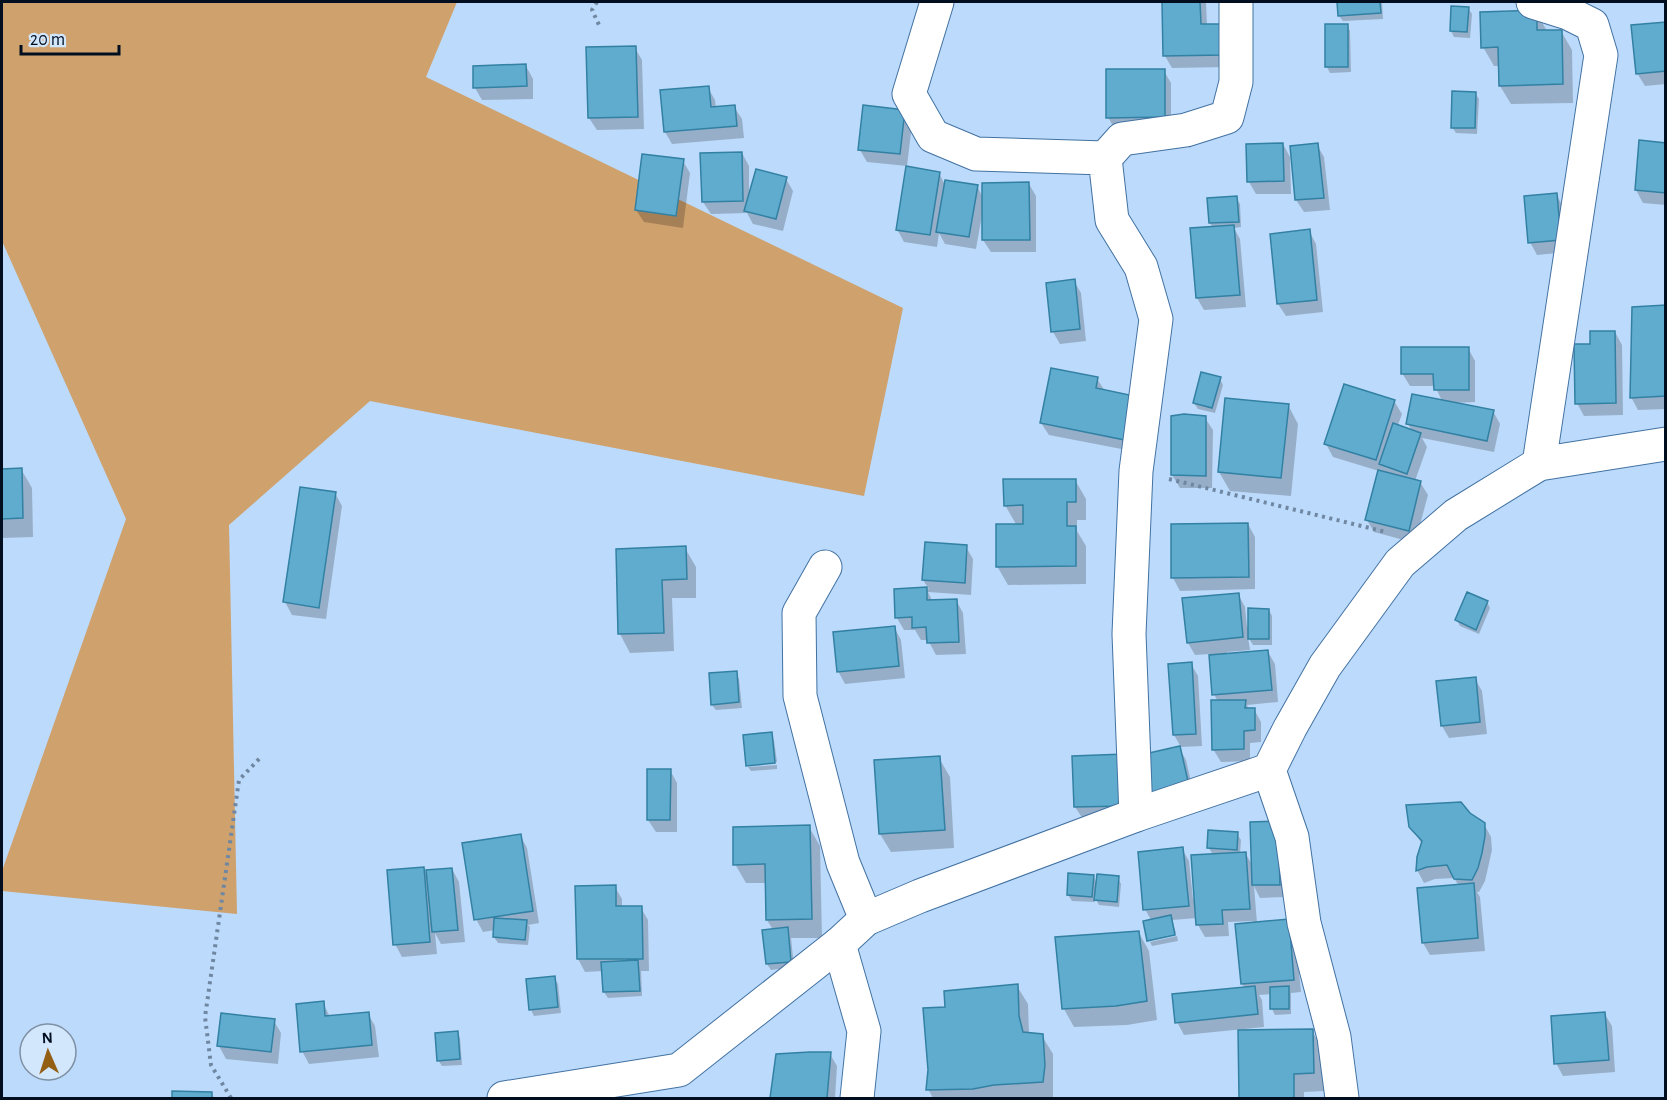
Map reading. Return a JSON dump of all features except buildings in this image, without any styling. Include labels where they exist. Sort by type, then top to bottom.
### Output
[{"type":"street","points":[[937,2],[909,94],[933,136],[976,154],[1105,158],[1122,140],[1186,130],[1227,117],[1236,82],[1236,2]]},
{"type":"street","points":[[1533,2],[1568,13],[1592,25],[1601,55],[1539,464]]},
{"type":"street","points":[[1105,158],[1112,220],[1141,267],[1156,319],[1136,471],[1129,634],[1136,815]]},
{"type":"street","points":[[504,1098],[679,1070],[839,944],[866,919],[920,896],[1136,815],[1269,770],[1325,666],[1400,563],[1456,515],[1539,464],[1665,444]]},
{"type":"street","points":[[825,567],[799,613],[800,696],[843,863],[866,919]]},
{"type":"street","points":[[1269,770],[1292,837],[1304,923],[1334,1037],[1342,1098]]},
{"type":"street","points":[[839,944],[864,1031],[857,1098]]},
{"type":"path","points":[[597,2],[592,9],[600,27]]},
{"type":"path","points":[[1136,471],[1425,542]]},
{"type":"path","points":[[231,1098],[212,1065],[205,1017],[239,780],[260,758]]},
{"type":"shaded area","points":[[2,2],[457,2],[426,77],[903,308],[864,496],[370,401],[229,525],[237,914],[2,891],[2,871],[126,519],[2,241]]}]
